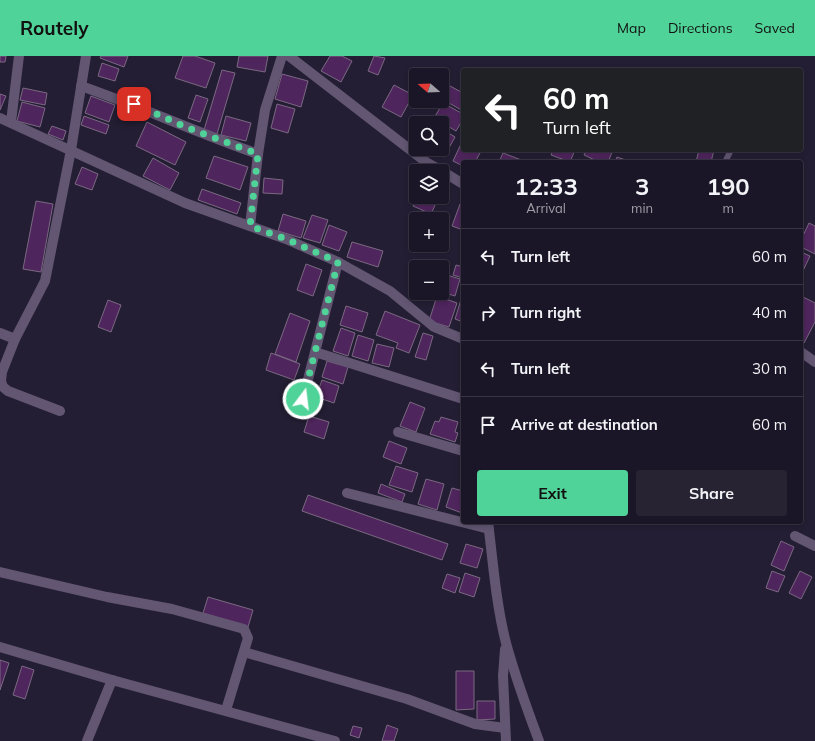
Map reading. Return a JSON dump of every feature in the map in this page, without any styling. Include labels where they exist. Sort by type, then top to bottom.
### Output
[{"type":"street","points":[[11,122],[19,56]]},
{"type":"street","points":[[60,411],[8,391],[3,387],[1,381],[2,372],[15,339],[45,281],[71,150],[86,56]]},
{"type":"street","points":[[250,226],[258,154],[265,110],[282,56]]},
{"type":"street","points":[[289,56],[430,164]]},
{"type":"street","points":[[81,86],[134,104],[188,128],[258,154]]},
{"type":"street","points":[[0,118],[185,203],[286,239],[338,262],[390,291],[434,327],[461,338]]},
{"type":"street","points":[[449,175],[461,183]]},
{"type":"street","points":[[303,399],[338,262]]},
{"type":"street","points":[[0,333],[15,339]]},
{"type":"street","points":[[315,352],[461,398]]},
{"type":"street","points":[[803,353],[815,362]]},
{"type":"street","points":[[398,432],[461,450]]},
{"type":"street","points":[[347,493],[461,519]]},
{"type":"street","points":[[489,526],[497,595],[506,642],[519,687],[539,741]]},
{"type":"street","points":[[795,536],[815,546]]},
{"type":"street","points":[[0,572],[107,597],[172,609],[244,629],[248,638],[226,710]]},
{"type":"street","points":[[506,642],[503,676],[506,741]]},
{"type":"street","points":[[0,647],[112,680],[335,741]]},
{"type":"street","points":[[244,652],[407,699],[474,724],[505,728]]},
{"type":"street","points":[[86,741],[112,680]]},
{"type":"building","points":[[0,56],[6,56],[5,62],[0,62]]},
{"type":"building","points":[[101,56],[128,56],[124,67],[100,58]]},
{"type":"building","points":[[183,56],[195,56],[215,63],[206,88],[175,78]]},
{"type":"building","points":[[239,56],[268,56],[265,72],[237,67]]},
{"type":"building","points":[[330,56],[342,56],[352,61],[341,82],[321,71]]},
{"type":"building","points":[[374,56],[385,58],[378,75],[368,71]]},
{"type":"building","points":[[102,63],[119,69],[115,81],[98,76]]},
{"type":"building","points":[[222,70],[235,73],[217,134],[204,130]]},
{"type":"building","points":[[282,74],[308,81],[301,107],[275,99]]},
{"type":"building","points":[[394,85],[409,93],[409,102],[401,117],[382,107]]},
{"type":"building","points":[[450,86],[461,92],[461,110],[449,103]]},
{"type":"building","points":[[23,88],[47,93],[45,105],[20,100]]},
{"type":"building","points":[[0,94],[6,96],[0,110]]},
{"type":"building","points":[[196,95],[208,99],[200,122],[188,118]]},
{"type":"building","points":[[91,96],[115,105],[109,122],[85,113]]},
{"type":"building","points":[[22,102],[45,108],[40,127],[17,121]]},
{"type":"building","points":[[277,104],[295,109],[288,133],[271,128]]},
{"type":"building","points":[[449,106],[461,113],[461,122],[456,131],[449,127],[449,116],[435,116],[440,108],[449,108]]},
{"type":"building","points":[[84,116],[109,125],[106,134],[81,125]]},
{"type":"building","points":[[226,116],[251,123],[246,141],[221,135]]},
{"type":"building","points":[[147,122],[186,142],[175,165],[136,146]]},
{"type":"building","points":[[52,126],[66,131],[63,140],[48,134]]},
{"type":"building","points":[[449,133],[455,137],[449,148]]},
{"type":"building","points":[[461,144],[461,152],[480,153],[476,160],[461,160],[461,165],[453,161]]},
{"type":"building","points":[[552,152],[574,152],[571,160],[565,160],[551,155]]},
{"type":"building","points":[[585,152],[612,152],[609,160],[595,160],[584,155]]},
{"type":"building","points":[[698,152],[714,152],[712,160],[696,160]]},
{"type":"building","points":[[503,153],[521,160],[500,160]]},
{"type":"building","points":[[214,156],[248,167],[240,190],[206,178]]},
{"type":"building","points":[[617,157],[625,160],[616,160]]},
{"type":"building","points":[[153,158],[179,173],[170,190],[143,176]]},
{"type":"building","points":[[82,167],[98,174],[92,190],[75,184]]},
{"type":"building","points":[[264,178],[283,180],[282,194],[263,193]]},
{"type":"building","points":[[202,189],[241,203],[237,214],[198,200]]},
{"type":"building","points":[[36,201],[53,204],[41,272],[23,269]]},
{"type":"building","points":[[414,204],[436,204],[432,212],[426,212],[413,206]]},
{"type":"building","points":[[460,204],[461,204],[461,229],[452,226]]},
{"type":"building","points":[[283,214],[306,221],[301,238],[278,231]]},
{"type":"building","points":[[312,215],[328,220],[320,243],[303,238]]},
{"type":"building","points":[[809,223],[815,226],[815,254],[803,248],[803,236]]},
{"type":"building","points":[[329,225],[347,232],[339,251],[322,245]]},
{"type":"building","points":[[352,242],[383,251],[378,267],[347,257]]},
{"type":"building","points":[[803,253],[810,256],[803,271]]},
{"type":"building","points":[[306,264],[322,270],[313,296],[297,290]]},
{"type":"building","points":[[456,265],[461,266],[461,277],[453,275]]},
{"type":"building","points":[[449,276],[460,279],[455,296],[449,294]]},
{"type":"building","points":[[803,297],[815,303],[815,322],[804,343]]},
{"type":"building","points":[[108,300],[121,305],[111,332],[98,327]]},
{"type":"building","points":[[436,300],[448,300],[457,303],[449,327],[429,321]]},
{"type":"building","points":[[461,300],[461,321],[455,319]]},
{"type":"building","points":[[346,306],[368,313],[362,332],[340,325]]},
{"type":"building","points":[[385,311],[420,325],[409,353],[396,348],[398,343],[376,335]]},
{"type":"building","points":[[290,313],[310,321],[296,362],[275,354]]},
{"type":"building","points":[[341,328],[355,333],[348,356],[333,351]]},
{"type":"building","points":[[423,333],[433,336],[426,360],[415,357]]},
{"type":"building","points":[[358,335],[374,340],[368,361],[352,356]]},
{"type":"building","points":[[377,344],[394,348],[389,367],[372,363]]},
{"type":"building","points":[[271,353],[300,364],[294,380],[266,370]]},
{"type":"building","points":[[327,361],[348,367],[343,384],[322,377]]},
{"type":"building","points":[[322,380],[339,386],[334,403],[316,397]]},
{"type":"building","points":[[410,402],[425,408],[416,432],[400,426]]},
{"type":"building","points":[[309,416],[329,422],[324,439],[304,432]]},
{"type":"building","points":[[441,417],[458,422],[455,432],[458,433],[455,442],[430,434],[435,421],[439,422]]},
{"type":"building","points":[[389,441],[407,448],[401,464],[383,457]]},
{"type":"building","points":[[396,466],[418,473],[412,492],[389,485]]},
{"type":"building","points":[[426,479],[444,484],[437,510],[418,504]]},
{"type":"building","points":[[381,484],[405,494],[402,502],[378,493]]},
{"type":"building","points":[[452,488],[461,490],[461,513],[446,507]]},
{"type":"building","points":[[308,495],[448,544],[442,560],[302,511]]},
{"type":"building","points":[[781,541],[794,547],[784,571],[771,565]]},
{"type":"building","points":[[466,544],[483,549],[477,568],[460,563]]},
{"type":"building","points":[[772,571],[785,576],[778,592],[766,588]]},
{"type":"building","points":[[800,571],[812,577],[801,599],[789,593]]},
{"type":"building","points":[[465,573],[480,578],[474,597],[459,592]]},
{"type":"building","points":[[447,574],[460,578],[455,593],[442,588]]},
{"type":"building","points":[[208,597],[253,610],[248,627],[203,613]]},
{"type":"building","points":[[0,660],[9,663],[0,690]]},
{"type":"building","points":[[22,666],[34,670],[25,699],[13,695]]},
{"type":"building","points":[[456,671],[474,671],[474,709],[456,710]]},
{"type":"building","points":[[477,701],[495,701],[495,719],[477,720]]},
{"type":"building","points":[[387,725],[398,729],[394,741],[382,741]]},
{"type":"building","points":[[353,726],[362,728],[359,738],[350,735]]},
{"type":"route","points":[[134,104],[188,128],[258,154],[250,226],[286,239],[338,262],[303,399]]}]
